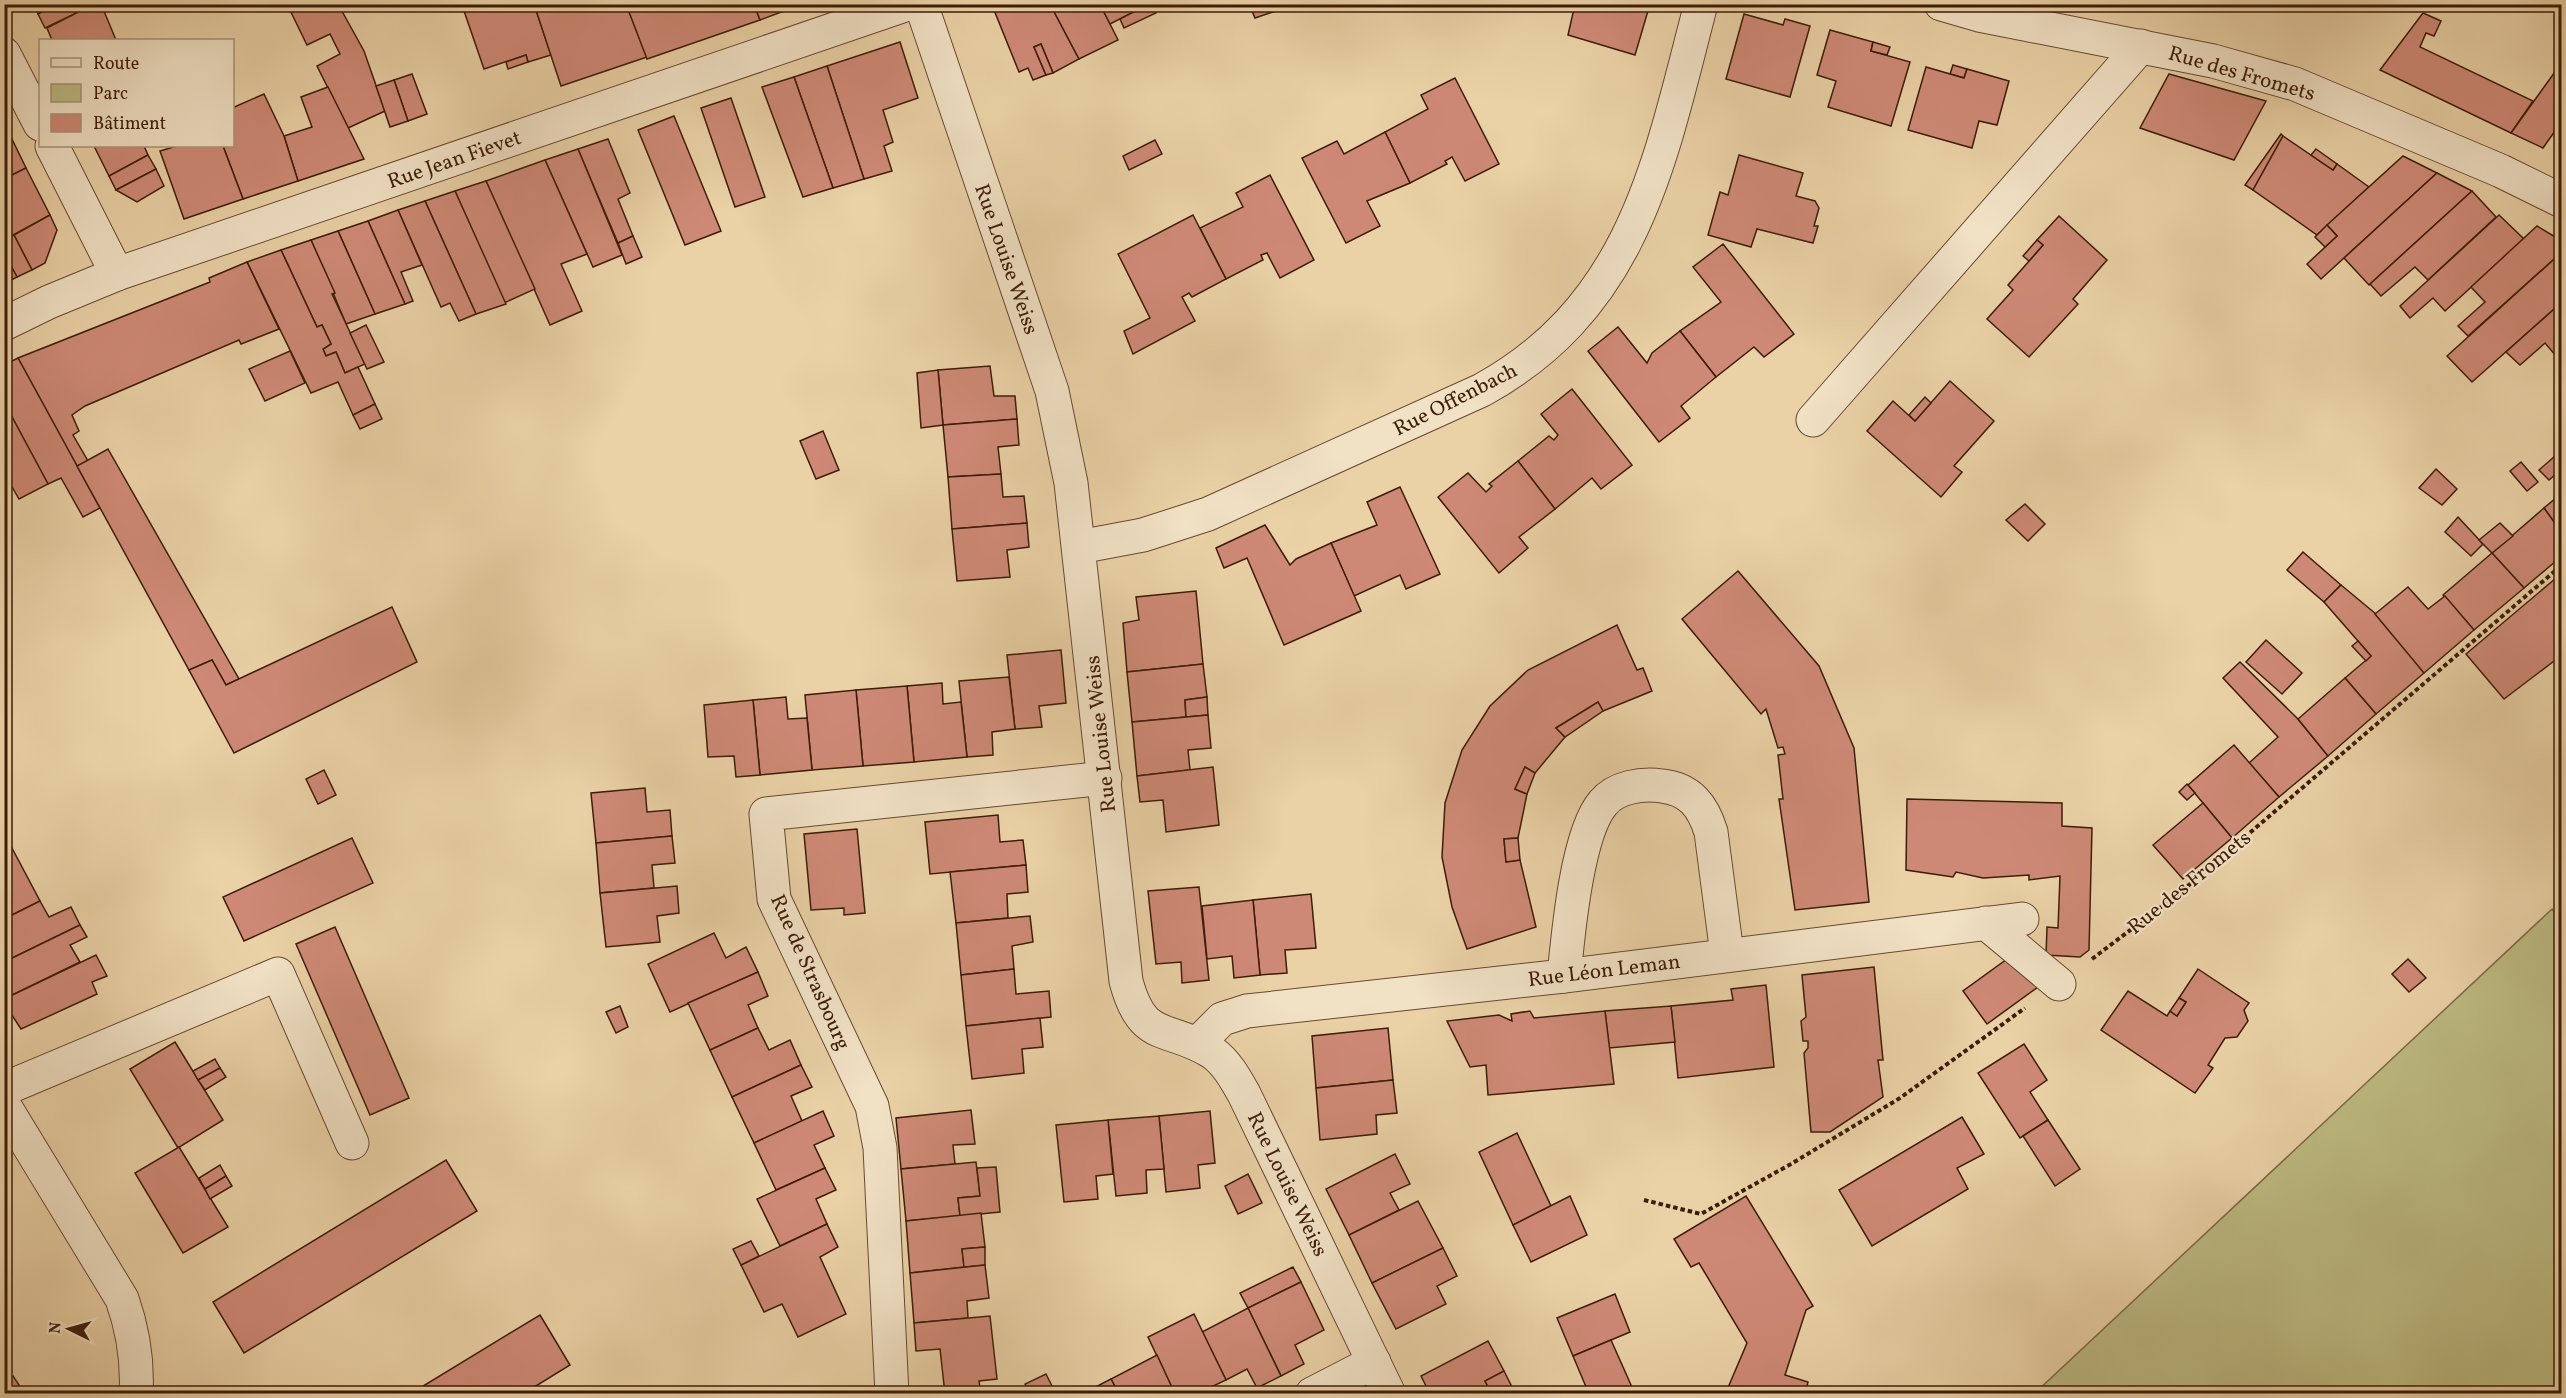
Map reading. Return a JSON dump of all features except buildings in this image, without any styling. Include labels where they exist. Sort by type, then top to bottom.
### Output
[{"type":"street","name":"Rue Jean Fievet","points":[[4,324],[49,302],[117,274],[908,4]]},
{"type":"street","name":"Rue Louise Weiss","points":[[921,4],[1052,391],[1069,472],[1079,547],[1126,981],[1131,1000],[1141,1018],[1152,1028],[1197,1044],[1215,1055],[1230,1071],[1244,1094],[1389,1394]]},
{"type":"street","name":"Rue Offenbach","points":[[1079,547],[1153,532],[1208,514],[1482,390],[1511,374],[1559,334],[1606,278],[1639,214],[1659,159],[1701,4]]},
{"type":"street","name":"Rue des Fromets","points":[[1941,4],[1979,15],[2213,61],[2295,84],[2501,171],[2562,201]]},
{"type":"street","points":[[1813,420],[2141,46]]},
{"type":"street","points":[[4,54],[39,122]]},
{"type":"street","points":[[52,147],[117,274]]},
{"type":"street","name":"Rue de Strasbourg","points":[[892,1394],[880,1148],[872,1106],[774,899],[766,814],[1105,778]]},
{"type":"street","points":[[1564,976],[1570,915],[1594,816],[1603,802],[1618,791],[1636,786],[1676,788],[1691,796],[1705,813],[1711,832],[1727,954]]},
{"type":"street","name":"Rue Léon Leman","points":[[1197,1044],[1222,1020],[1247,1011],[1564,976],[2022,919]]},
{"type":"street","points":[[1986,923],[2059,984]]},
{"type":"street","points":[[4,1089],[278,974],[352,1143]]},
{"type":"street","points":[[4,1105],[122,1299],[136,1348],[135,1394]]},
{"type":"street","points":[[1312,1394],[1374,1362]]},
{"type":"path","name":"Rue des Fromets","points":[[1644,1200],[1701,1214],[1791,1164],[1900,1098],[2059,984],[2182,891],[2562,565]]},
{"type":"green space","points":[[2552,909],[2562,922],[2561,1393],[2035,1393]]}]
